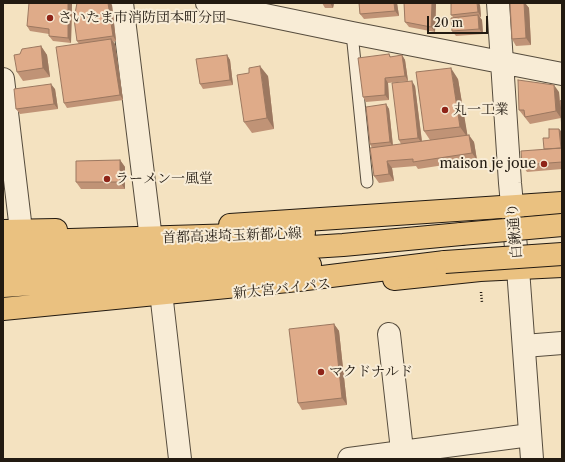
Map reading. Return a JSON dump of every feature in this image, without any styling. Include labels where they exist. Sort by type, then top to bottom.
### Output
[{"type":"highway","points":[[12,231],[150,231],[513,206],[562,204]]},
{"type":"highway","points":[[3,264],[169,256],[343,245],[562,225]]},
{"type":"highway","name":"首都高速埼玉新都心線","points":[[3,242],[298,233],[461,234]]},
{"type":"highway","points":[[3,309],[298,280],[445,262],[562,254]]},
{"type":"highway","points":[[3,286],[345,262],[445,262]]},
{"type":"highway","name":"新大宮バイパス","points":[[3,314],[162,301],[472,271],[562,266]]},
{"type":"street","points":[[122,3],[150,231]]},
{"type":"street","points":[[207,3],[562,74]]},
{"type":"street","name":"白鍬通り","points":[[498,3],[510,183],[532,459]]},
{"type":"street","points":[[3,79],[12,231]]},
{"type":"street","points":[[162,301],[180,459]]},
{"type":"street","points":[[389,334],[403,456]]},
{"type":"street","points":[[524,346],[562,343]]},
{"type":"street","points":[[349,459],[403,456],[530,435]]},
{"type":"lane","points":[[352,33],[366,182]]},
{"type":"building","points":[[29,3],[68,3],[68,38],[49,36],[49,29],[27,26]]},
{"type":"building","points":[[77,3],[108,3],[113,36],[77,41],[74,19]]},
{"type":"building","points":[[359,3],[394,3],[395,11],[360,14]]},
{"type":"building","points":[[404,3],[432,3],[431,27],[405,22]]},
{"type":"building","points":[[451,3],[477,3],[478,12],[451,15]]},
{"type":"building","points":[[510,3],[524,3],[526,38],[512,39]]},
{"type":"building","points":[[478,15],[479,29],[452,31],[451,18]]},
{"type":"building","points":[[111,39],[120,95],[64,103],[56,47]]},
{"type":"building","points":[[41,46],[43,68],[17,72],[14,55],[20,54],[22,49]]},
{"type":"building","points":[[389,54],[390,57],[402,55],[405,76],[385,78],[385,95],[363,97],[358,58]]},
{"type":"building","points":[[227,55],[230,80],[200,84],[196,59]]},
{"type":"building","points":[[260,66],[267,118],[244,122],[237,75],[249,73],[249,68]]},
{"type":"building","name":"丸一工業","points":[[451,68],[460,127],[424,131],[416,72]]},
{"type":"building","points":[[518,80],[554,85],[556,111],[525,117],[524,110],[519,110]]},
{"type":"building","points":[[412,81],[418,138],[399,140],[392,83]]},
{"type":"building","points":[[51,84],[54,104],[16,109],[14,89]]},
{"type":"building","points":[[562,100],[562,130],[560,101]]},
{"type":"building","points":[[386,104],[390,142],[370,144],[366,107]]},
{"type":"building","points":[[549,129],[559,129],[561,148],[544,149],[543,138],[549,138]]},
{"type":"building","points":[[469,135],[472,153],[413,162],[413,159],[387,161],[389,174],[374,176],[370,148]]},
{"type":"building","points":[[562,148],[562,162],[522,165],[521,151]]},
{"type":"building","points":[[120,160],[120,182],[76,182],[76,161]]},
{"type":"building","points":[[334,324],[342,398],[298,403],[289,329]]},
{"type":"place","name":"さいたま市消防団本町分団","points":[[50,18]]},
{"type":"place","name":"丸一工業","points":[[445,110]]},
{"type":"place","name":"maison je joue","points":[[544,164]]},
{"type":"place","name":"ラーメン一風堂","points":[[107,179]]},
{"type":"place","name":"マクドナルド","points":[[321,372]]}]
